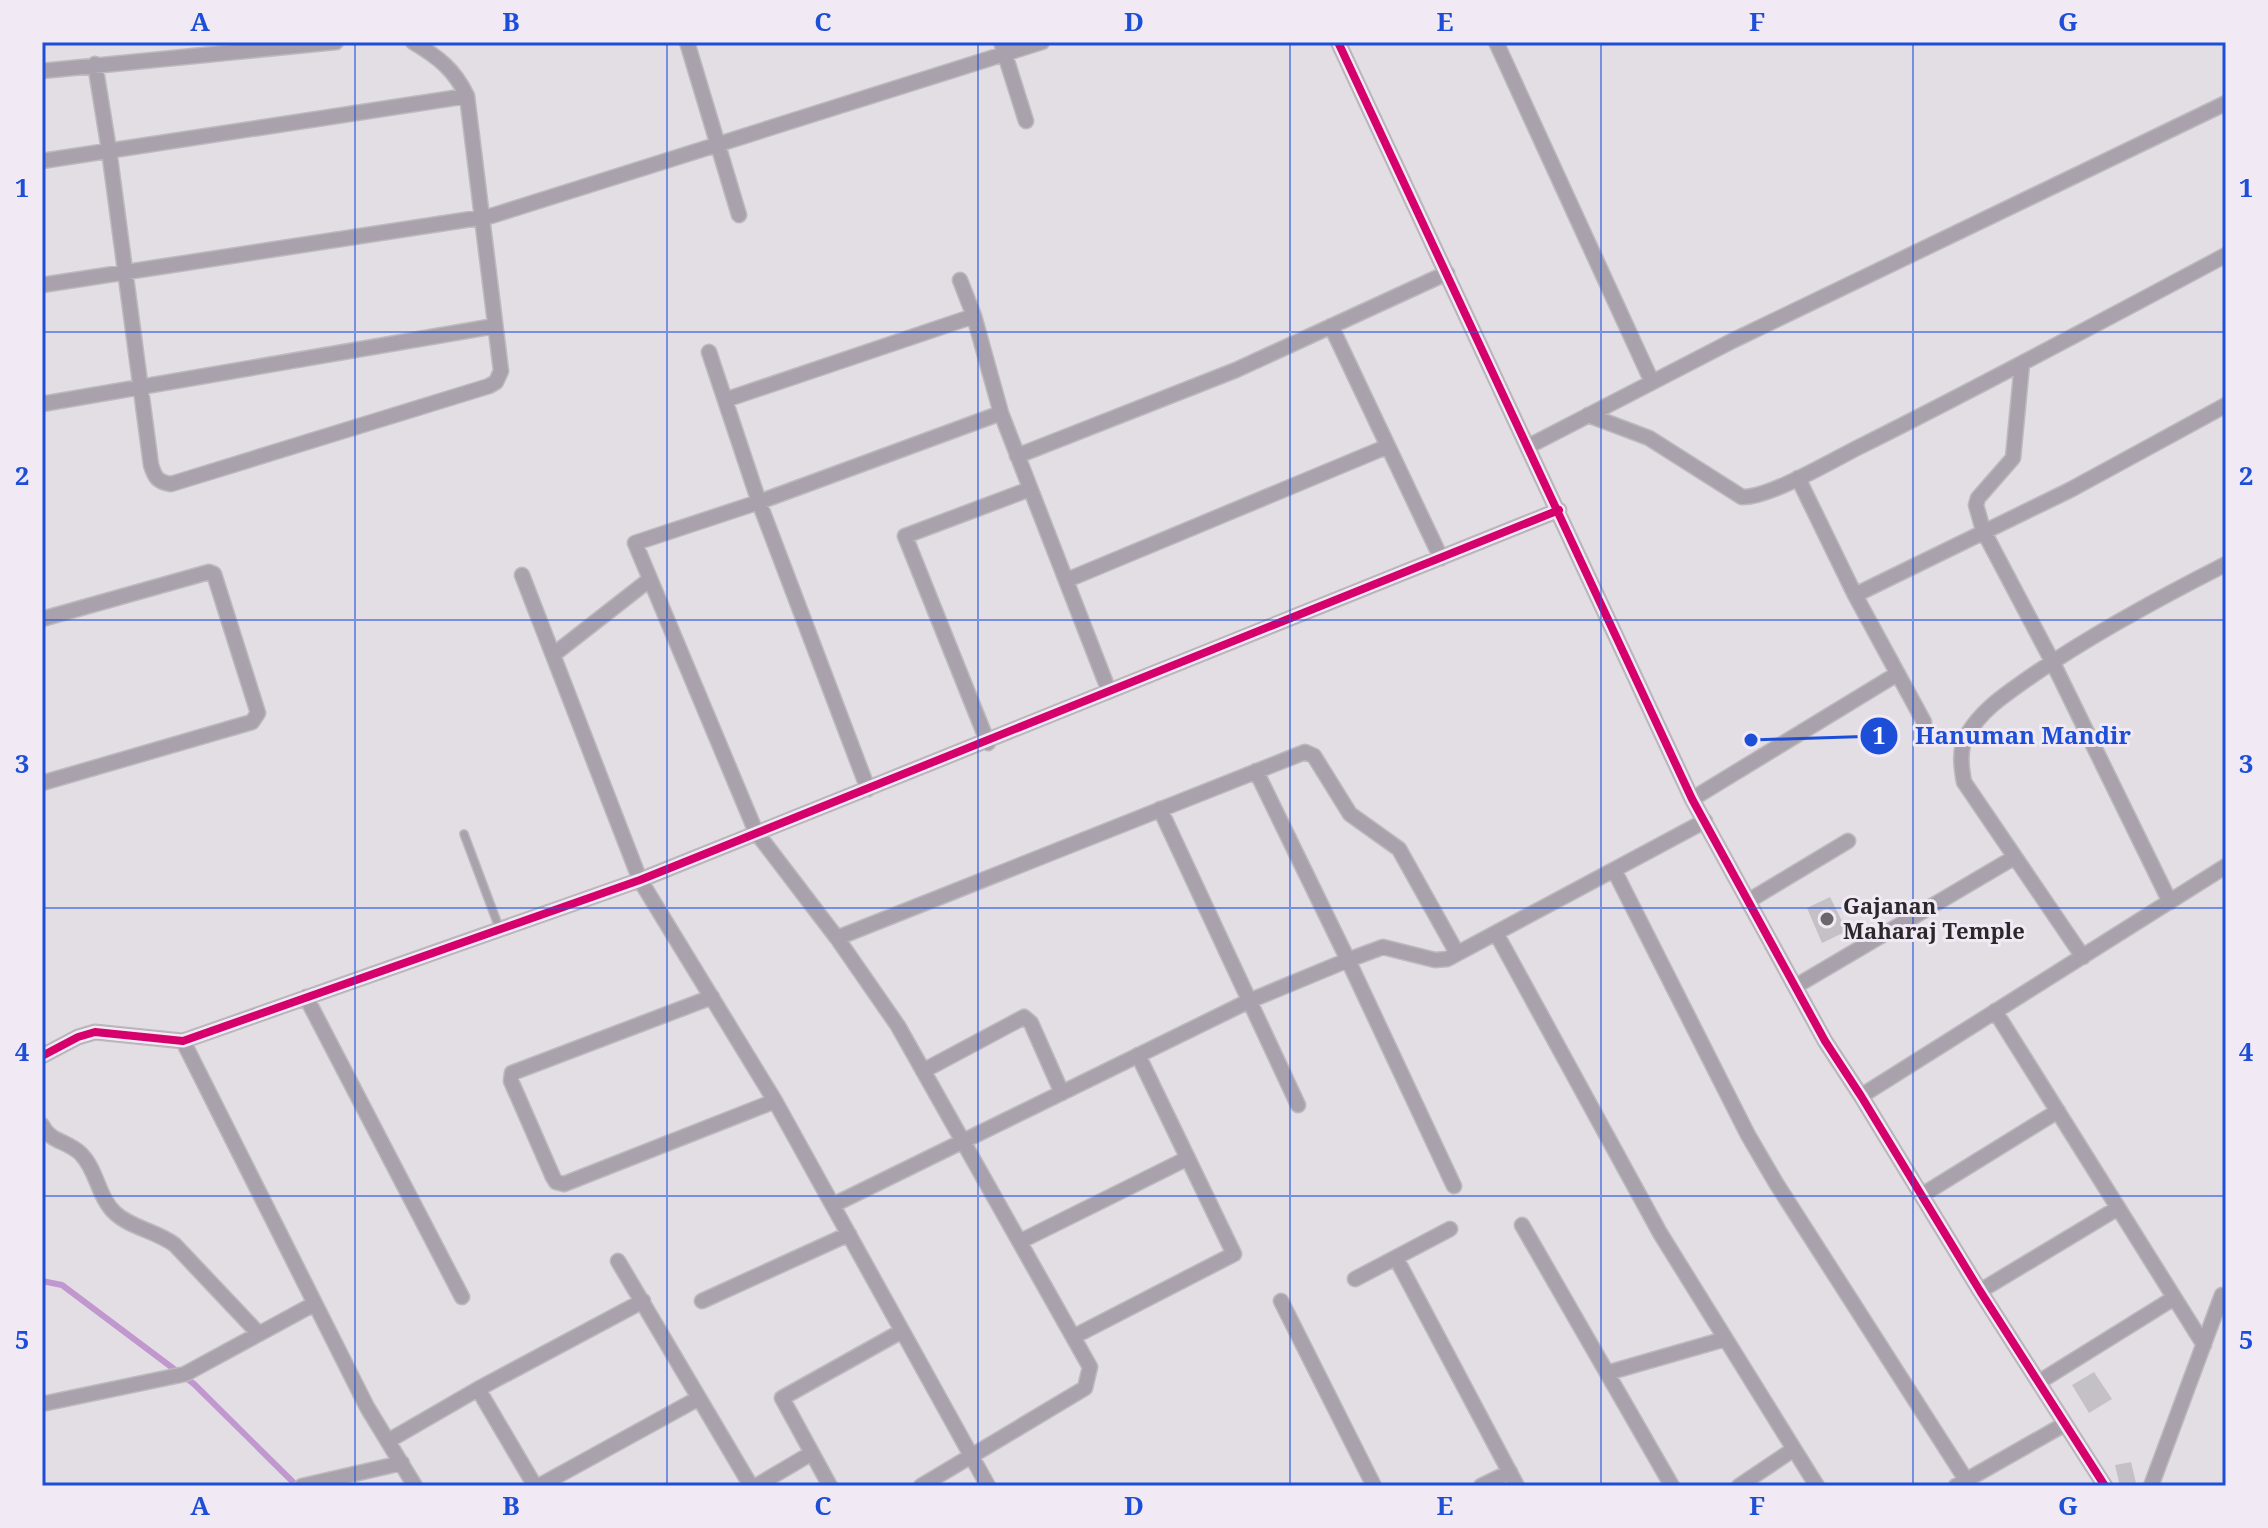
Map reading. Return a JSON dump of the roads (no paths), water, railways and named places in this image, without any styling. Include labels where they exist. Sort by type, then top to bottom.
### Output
[{"type":"street","points":[[42,71],[336,42]]},
{"type":"street","points":[[95,64],[155,477],[171,484],[496,382],[501,371],[467,96],[446,63],[413,42]]},
{"type":"street","points":[[687,42],[739,215]]},
{"type":"street","points":[[42,285],[517,209],[1002,48],[1042,42]]},
{"type":"street","points":[[1338,42],[1692,799],[1825,1041],[2105,1486]]},
{"type":"street","points":[[1496,42],[1652,382]]},
{"type":"street","points":[[1002,48],[1026,121]]},
{"type":"street","points":[[42,161],[467,96]]},
{"type":"street","points":[[1529,446],[1652,382],[2226,103]]},
{"type":"street","points":[[1588,415],[1649,438],[1742,497],[1755,496],[1798,478],[2022,364],[2226,255]]},
{"type":"street","points":[[1017,456],[1236,370],[1447,273]]},
{"type":"street","points":[[960,280],[974,316],[1001,413],[1109,691]]},
{"type":"street","points":[[725,400],[974,316]]},
{"type":"street","points":[[42,404],[495,326]]},
{"type":"street","points":[[1331,326],[1441,558]]},
{"type":"street","points":[[709,352],[759,502],[868,789]]},
{"type":"street","points":[[2022,364],[2013,458],[1978,498],[1976,505],[1983,530],[2052,661],[2170,902]]},
{"type":"street","points":[[1855,595],[2109,470],[2226,405]]},
{"type":"street","points":[[921,1486],[1085,1388],[1090,1367],[898,1026],[837,938],[756,832],[635,543],[759,502],[1001,413]]},
{"type":"street","points":[[1067,580],[1386,447]]},
{"type":"street","points":[[1798,478],[1855,595],[1924,722]]},
{"type":"street","points":[[988,743],[905,536],[1030,489]]},
{"type":"street","points":[[42,1056],[78,1037],[95,1032],[183,1041],[640,880],[988,743],[1109,691],[1559,510]]},
{"type":"street","points":[[2083,957],[1964,782],[1962,751],[1967,736],[1990,705],[2052,661],[2226,564]]},
{"type":"street","points":[[42,619],[209,572],[214,574],[258,713],[252,722],[42,783]]},
{"type":"street","points":[[522,575],[640,880],[775,1101],[988,1486]]},
{"type":"street","points":[[553,655],[649,580]]},
{"type":"street","points":[[1692,799],[1897,674]]},
{"type":"street","points":[[837,938],[1305,752],[1314,756],[1350,814],[1399,849],[1457,953]]},
{"type":"street","points":[[1256,771],[1454,1186]]},
{"type":"street","points":[[1160,809],[1298,1105]]},
{"type":"street","points":[[833,1205],[1249,1001],[1348,960],[1383,947],[1435,960],[1447,959],[1705,821]]},
{"type":"street","points":[[1750,900],[1848,841]]},
{"type":"street","points":[[1796,986],[2015,857]]},
{"type":"street","points":[[1861,1096],[2226,866]]},
{"type":"street","points":[[1614,870],[1762,1159],[1964,1484],[2065,1424]]},
{"type":"street","points":[[1496,933],[1660,1233],[1817,1486]]},
{"type":"street","points":[[306,997],[462,1297]]},
{"type":"street","points":[[712,997],[512,1073],[511,1081],[556,1182],[564,1184],[775,1101]]},
{"type":"street","points":[[1995,1011],[2204,1345]]},
{"type":"street","points":[[923,1071],[1024,1017],[1031,1023],[1062,1093]]},
{"type":"street","points":[[183,1041],[367,1407],[415,1486]]},
{"type":"street","points":[[1073,1337],[1234,1254],[1138,1055]]},
{"type":"street","points":[[1922,1195],[2058,1111]]},
{"type":"street","points":[[42,1125],[51,1137],[82,1155],[107,1204],[116,1214],[175,1245],[259,1334]]},
{"type":"street","points":[[1021,1241],[1188,1158]]},
{"type":"street","points":[[1980,1291],[2118,1208]]},
{"type":"street","points":[[1522,1225],[1672,1486]]},
{"type":"street","points":[[1355,1279],[1450,1229]]},
{"type":"street","points":[[702,1301],[849,1234]]},
{"type":"street","points":[[1396,1258],[1517,1486]]},
{"type":"street","points":[[618,1261],[754,1486],[812,1453]]},
{"type":"street","points":[[2151,1486],[2222,1295]]},
{"type":"street","points":[[2039,1382],[2174,1298]]},
{"type":"street","points":[[388,1441],[643,1301]]},
{"type":"street","points":[[1281,1301],[1374,1486]]},
{"type":"street","points":[[42,1404],[173,1378],[194,1370],[314,1304]]},
{"type":"street","points":[[830,1486],[782,1398],[902,1331]]},
{"type":"street","points":[[1607,1373],[1725,1339]]},
{"type":"street","points":[[478,1389],[537,1486],[699,1398]]},
{"type":"street","points":[[1739,1486],[1794,1449]]},
{"type":"street","points":[[302,1486],[402,1463]]},
{"type":"street","points":[[1481,1486],[1510,1472]]},
{"type":"lane","points":[[464,834],[500,930]]},
{"type":"waterway","points":[[42,1281],[62,1285],[194,1384],[297,1486]]},
{"type":"place","name":"Hanuman Mandir","points":[[1751,740]]},
{"type":"place","name":"Gajanan Maharaj Temple","points":[[1827,919]]}]
